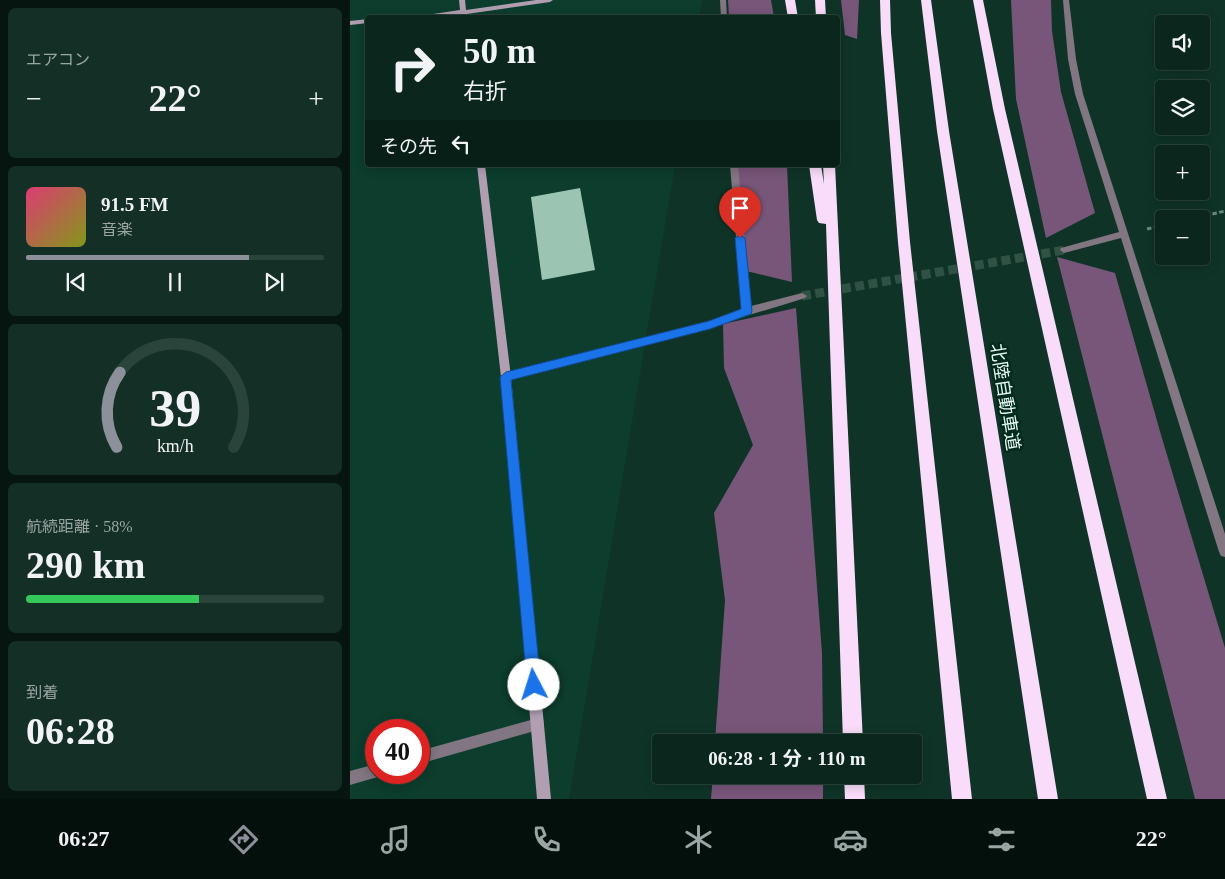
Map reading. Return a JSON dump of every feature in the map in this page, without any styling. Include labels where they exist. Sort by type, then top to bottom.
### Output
[{"type":"highway","points":[[790,0],[792,15]]},
{"type":"highway","points":[[820,0],[821,15]]},
{"type":"highway","points":[[885,0],[886,33],[904,242],[962,799]]},
{"type":"highway","name":"北陸自動車道","points":[[926,0],[943,131],[1048,799]]},
{"type":"highway","points":[[979,0],[981,21],[1003,129],[1157,799]]},
{"type":"highway","points":[[815,167],[836,308]]},
{"type":"highway","points":[[829,167],[852,734]]},
{"type":"highway","points":[[854,784],[855,799]]},
{"type":"street","points":[[462,0],[464,15],[550,0]]},
{"type":"street","points":[[723,0],[724,15]]},
{"type":"street","points":[[1066,0],[1072,59],[1079,94],[1225,552]]},
{"type":"street","points":[[350,23],[365,21]]},
{"type":"street","points":[[481,167],[506,377],[544,799]]},
{"type":"street","points":[[734,167],[747,311]]},
{"type":"street","points":[[1064,250],[1123,234]]},
{"type":"street","points":[[506,377],[710,324],[747,311],[802,296]]},
{"type":"street","points":[[430,755],[538,724]]},
{"type":"street","points":[[350,778],[365,773]]},
{"type":"path","points":[[1210,215],[1225,211]]},
{"type":"shaded area","points":[[350,0],[702,0],[699,15],[365,15],[365,167],[675,167],[569,799],[350,799]]},
{"type":"shaded area","points":[[728,0],[771,0],[774,15],[729,15]]},
{"type":"shaded area","points":[[841,0],[859,0],[857,39],[845,35]]},
{"type":"shaded area","points":[[1011,0],[1051,0],[1052,31],[1061,92],[1095,213],[1046,238],[1016,99]]},
{"type":"shaded area","points":[[737,167],[787,167],[792,282],[746,271]]},
{"type":"shaded area","points":[[1057,257],[1115,273],[1225,648],[1225,799],[1195,799]]},
{"type":"shaded area","points":[[796,308],[822,653],[823,734],[716,734],[725,600],[714,513],[753,445],[724,368],[723,324]]},
{"type":"shaded area","points":[[712,784],[823,784],[823,799],[711,799]]},
{"type":"building","points":[[580,188],[595,270],[542,280],[531,197]]},
{"type":"tunnel","points":[[802,296],[1064,250]]},
{"type":"route","points":[[534,685],[506,377],[710,324],[747,311],[740,238]]}]
